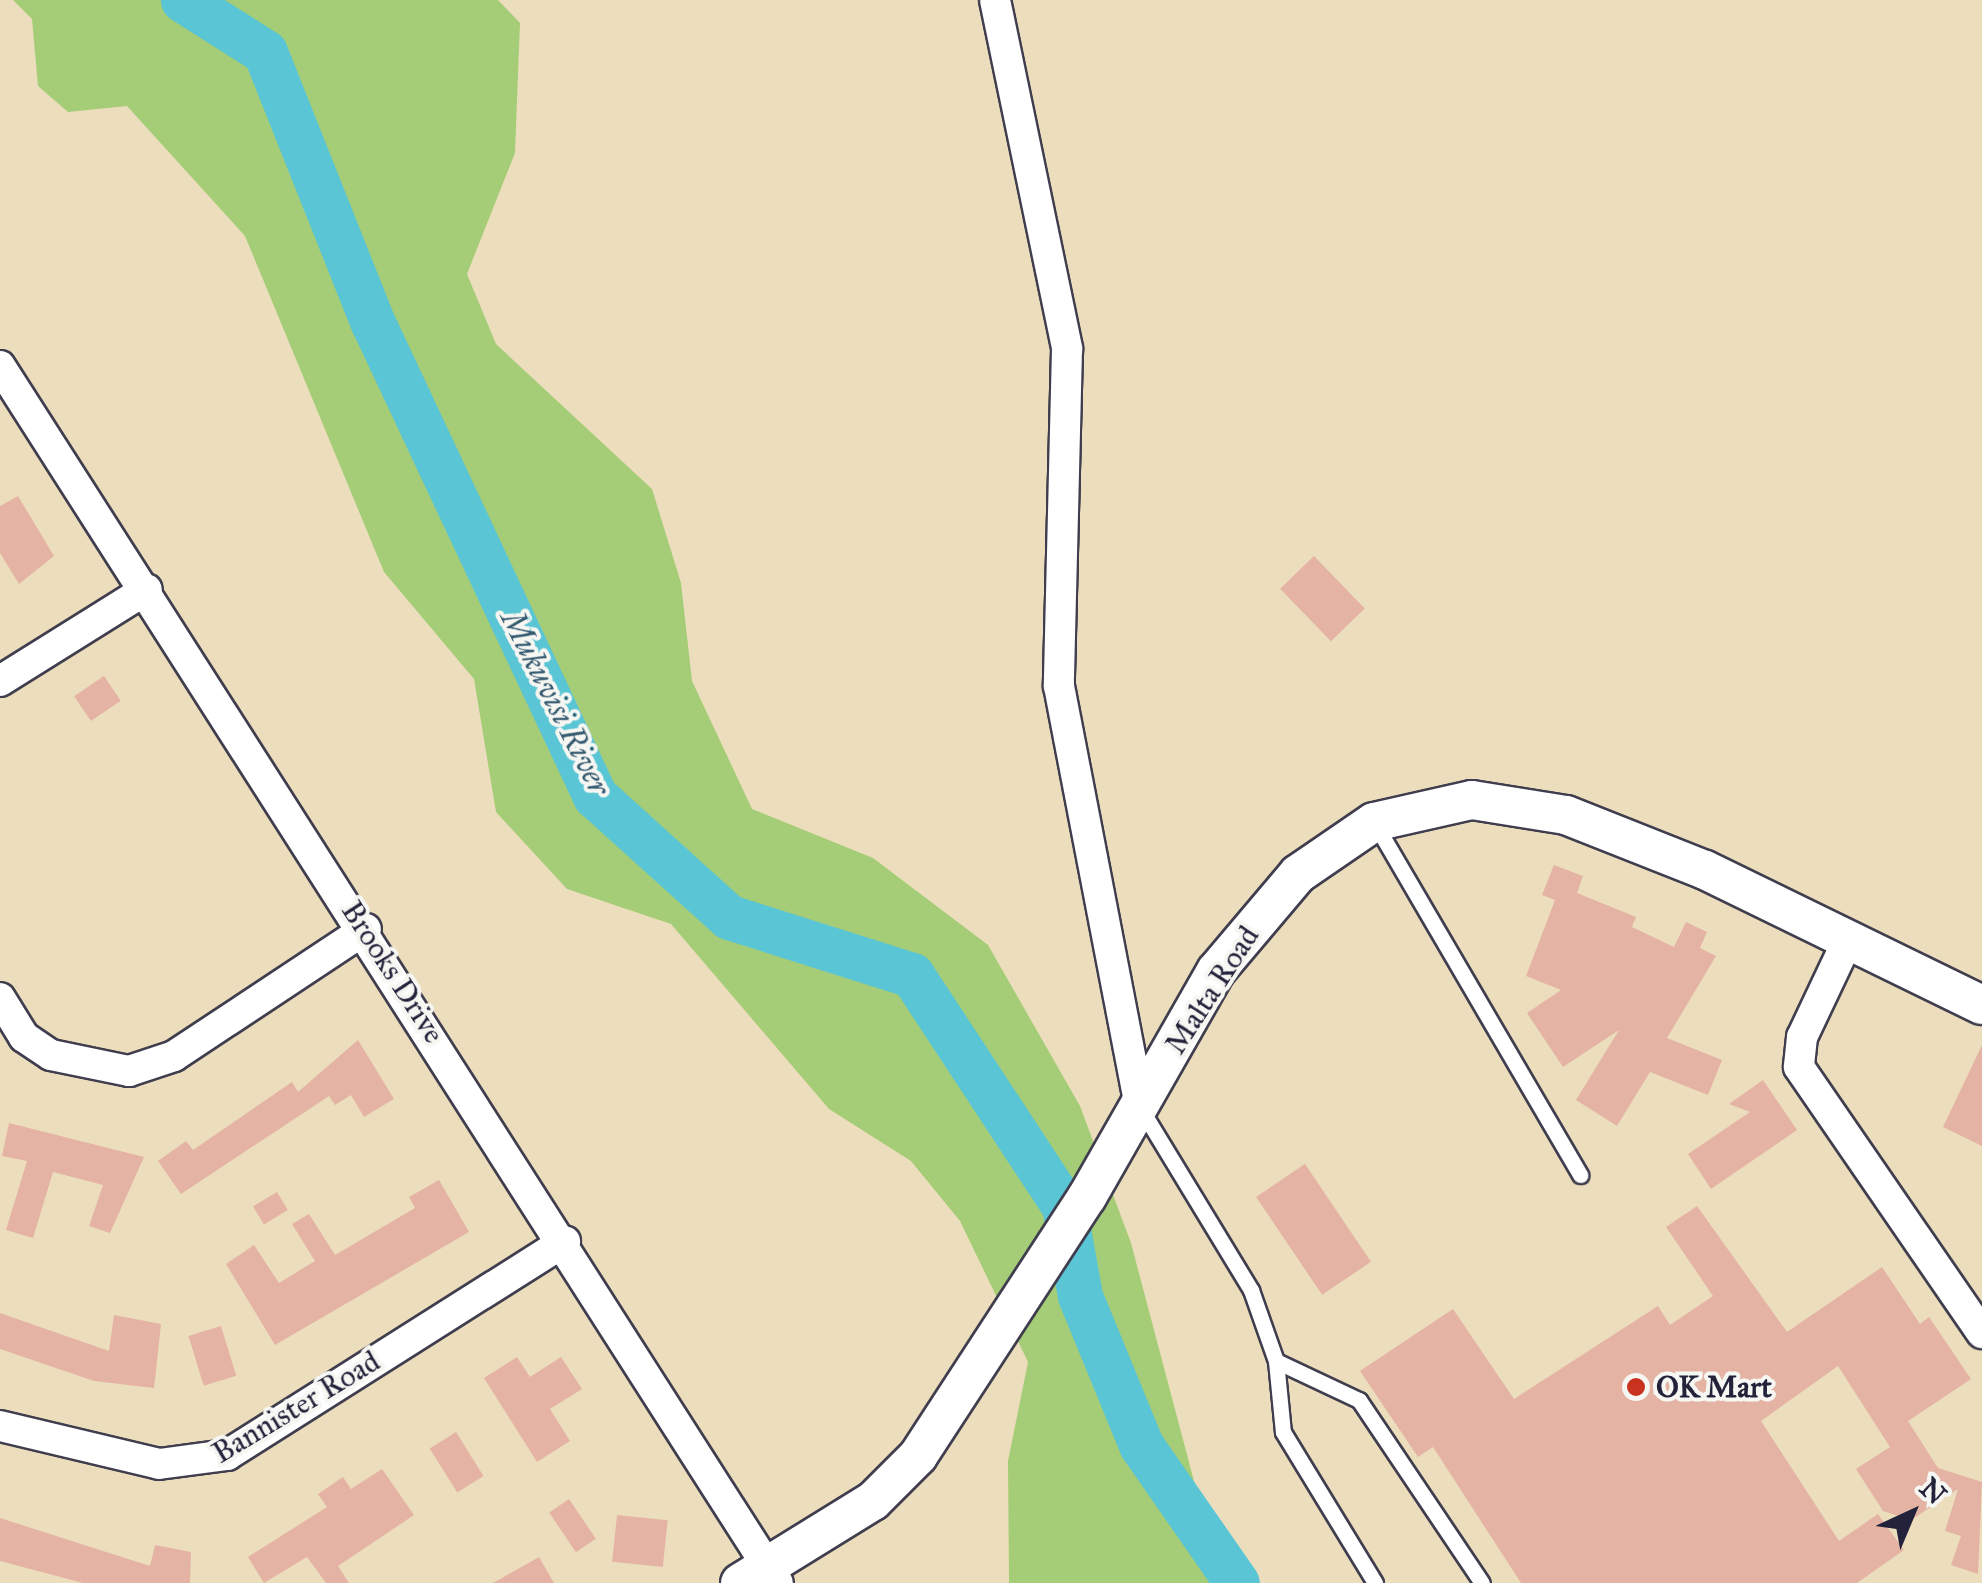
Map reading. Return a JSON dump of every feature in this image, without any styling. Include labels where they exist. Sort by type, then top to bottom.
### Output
[{"type":"street","points":[[995,0],[1067,350],[1059,686],[1140,1108]]},
{"type":"street","name":"Brooks Drive","points":[[0,366],[565,1241],[762,1578]]},
{"type":"street","points":[[0,681],[147,590]]},
{"type":"street","name":"Malta Road","points":[[762,1578],[897,1479],[1087,1197],[1216,971],[1264,910],[1374,822],[1472,800],[1566,815],[1705,870],[1982,1005]]},
{"type":"street","points":[[0,998],[24,1037],[50,1055],[128,1071],[174,1056],[366,929]]},
{"type":"street","points":[[1848,942],[1802,1037],[1799,1067],[1982,1333]]},
{"type":"street","name":"Bannister Road","points":[[0,1426],[159,1464],[227,1455],[565,1241]]},
{"type":"lane","points":[[1374,822],[1580,1176]]},
{"type":"lane","points":[[1140,1108],[1251,1290],[1276,1361],[1283,1432],[1375,1583]]},
{"type":"lane","points":[[1276,1361],[1359,1400],[1482,1583]]},
{"type":"green space","points":[[13,0],[498,0],[520,23],[515,153],[467,274],[496,344],[652,489],[681,583],[692,681],[752,809],[873,858],[988,945],[1080,1106],[1131,1243],[1204,1519],[1255,1583],[1009,1583],[1008,1461],[1028,1362],[960,1221],[911,1161],[829,1109],[671,924],[567,889],[496,812],[474,679],[384,572],[245,236],[127,106],[68,112],[38,86],[32,19]]},
{"type":"building","points":[[18,496],[54,556],[19,584],[0,553],[0,506]]},
{"type":"building","points":[[1314,556],[1365,609],[1331,641],[1280,589]]},
{"type":"building","points":[[104,676],[121,701],[91,721],[74,696]]},
{"type":"building","points":[[1554,865],[1583,876],[1577,893],[1636,917],[1632,927],[1674,947],[1686,922],[1707,932],[1700,948],[1716,956],[1667,1038],[1722,1060],[1708,1095],[1650,1072],[1617,1126],[1576,1100],[1619,1030],[1563,1067],[1527,1013],[1561,990],[1526,976],[1555,900],[1542,895]]},
{"type":"building","points":[[358,1040],[394,1099],[364,1117],[351,1095],[335,1105],[329,1096],[181,1194],[158,1161],[186,1141],[193,1150],[292,1082],[298,1092]]},
{"type":"building","points":[[1982,1045],[1982,1146],[1943,1127]]},
{"type":"building","points":[[1763,1080],[1797,1130],[1711,1189],[1688,1154],[1750,1112],[1729,1104]]},
{"type":"building","points":[[9,1123],[144,1157],[110,1233],[89,1226],[103,1185],[53,1172],[33,1238],[6,1230],[27,1161],[2,1156]]},
{"type":"building","points":[[1305,1164],[1371,1262],[1322,1295],[1256,1197]]},
{"type":"building","points":[[439,1180],[469,1232],[275,1345],[226,1264],[254,1245],[279,1283],[315,1261],[292,1224],[309,1214],[335,1255],[415,1208],[409,1197]]},
{"type":"building","points":[[277,1192],[288,1210],[264,1224],[253,1206]]},
{"type":"building","points":[[1697,1206],[1787,1332],[1882,1267],[1920,1324],[1929,1317],[1971,1379],[1908,1421],[1938,1468],[1982,1482],[1978,1574],[1951,1565],[1961,1536],[1945,1531],[1958,1489],[1911,1520],[1883,1511],[1856,1469],[1890,1447],[1838,1366],[1761,1421],[1839,1541],[1878,1514],[1904,1550],[1857,1583],[1521,1583],[1433,1447],[1418,1457],[1360,1371],[1453,1309],[1514,1399],[1658,1306],[1670,1325],[1713,1296],[1666,1227]]},
{"type":"building","points":[[0,1313],[109,1351],[114,1315],[161,1324],[154,1388],[94,1381],[0,1349]]},
{"type":"building","points":[[221,1326],[236,1376],[204,1386],[188,1336]]},
{"type":"building","points":[[517,1357],[530,1377],[561,1357],[582,1389],[550,1409],[570,1441],[537,1462],[484,1378]]},
{"type":"building","points":[[456,1432],[484,1476],[457,1493],[430,1448]]},
{"type":"building","points":[[382,1469],[414,1515],[338,1566],[349,1583],[326,1583],[307,1557],[264,1583],[248,1557],[327,1507],[318,1494],[343,1477],[351,1489]]},
{"type":"building","points":[[569,1499],[596,1539],[576,1552],[549,1512]]},
{"type":"building","points":[[617,1515],[668,1520],[663,1567],[612,1562]]},
{"type":"building","points":[[0,1518],[150,1566],[155,1545],[191,1552],[190,1583],[83,1583],[0,1561]]},
{"type":"building","points":[[539,1557],[554,1583],[493,1583],[525,1565]]},
{"type":"waterway","name":"Mukuvisi River","points":[[183,0],[265,52],[373,323],[595,796],[729,917],[912,975],[1064,1206],[1080,1296],[1141,1445],[1237,1583]]},
{"type":"place","name":"OK Mart","points":[[1636,1387]]}]
